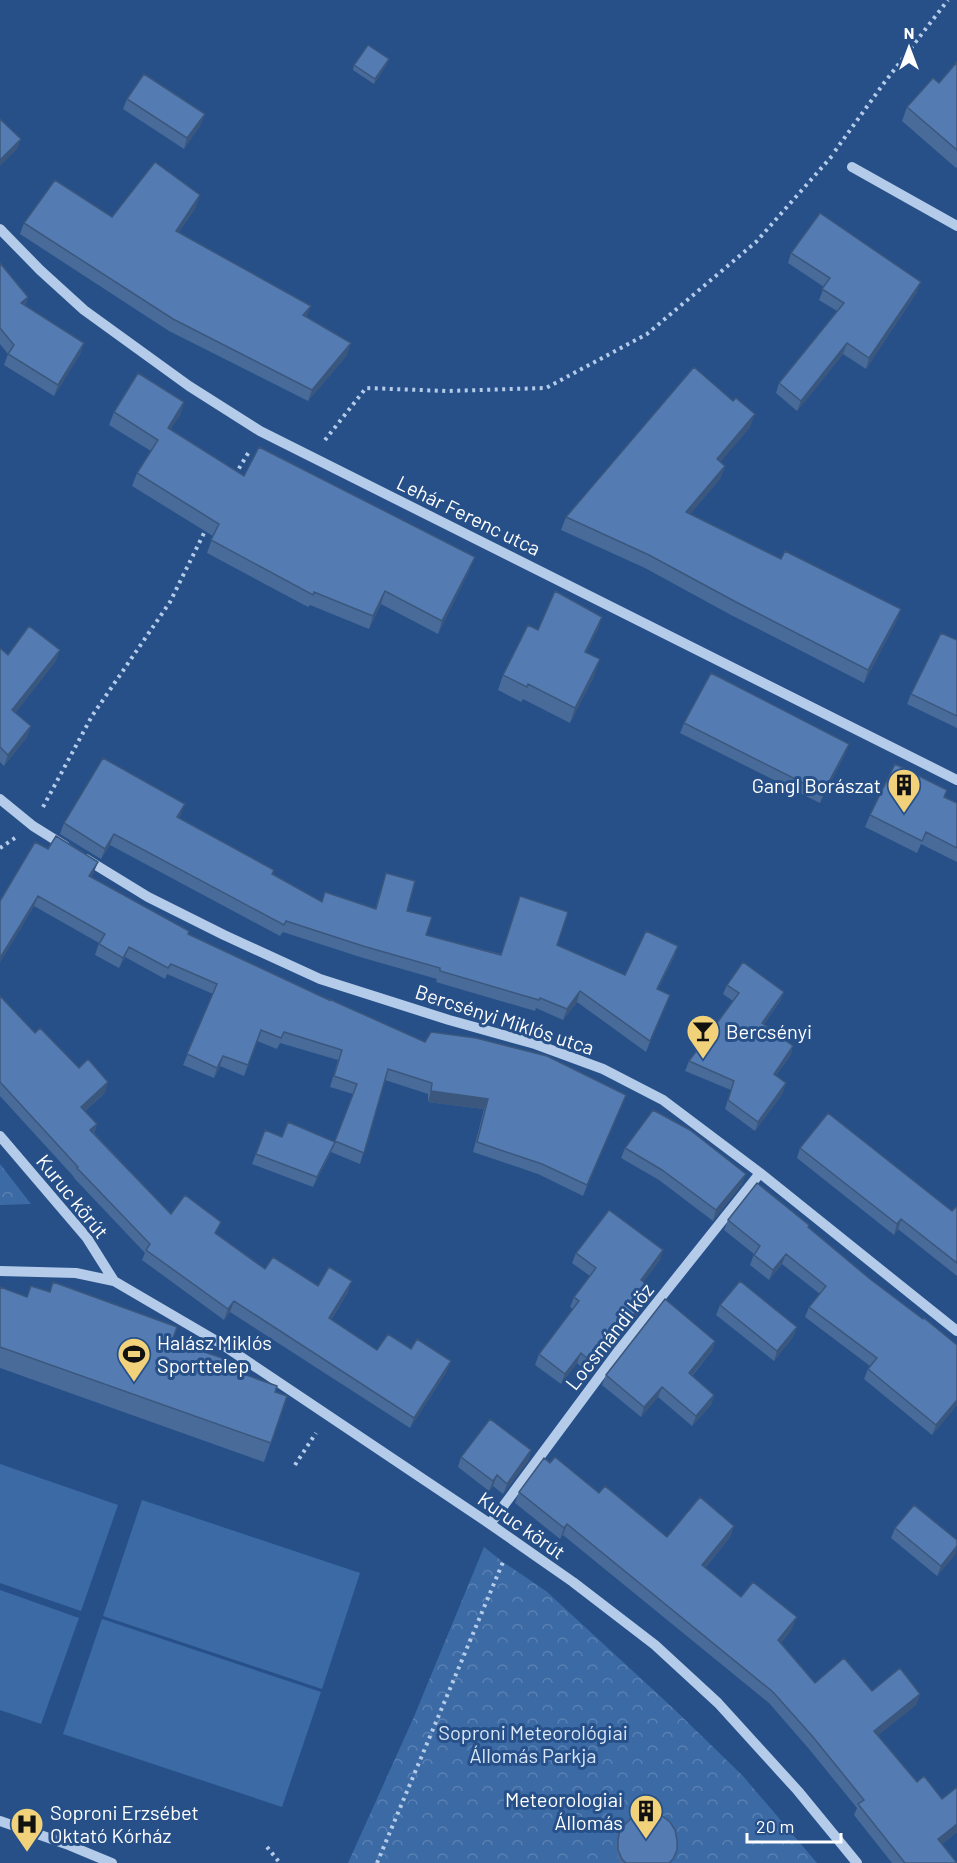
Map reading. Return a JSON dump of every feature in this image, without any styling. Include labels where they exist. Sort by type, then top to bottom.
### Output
[{"type":"street","points":[[852,167],[957,226]]},
{"type":"street","name":"Lehár Ferenc utca","points":[[0,229],[84,310],[189,386],[260,431],[957,780]]},
{"type":"street","name":"Bercsényi Miklós utca","points":[[0,799],[33,826],[148,897],[320,979],[449,1020],[535,1044],[603,1069],[663,1100],[760,1173],[957,1331]]},
{"type":"street","name":"Kuruc körút","points":[[0,1137],[87,1238],[114,1281]]},
{"type":"street","name":"Locsmándi köz","points":[[490,1524],[619,1350],[760,1173]]},
{"type":"street","name":"Kuruc körút","points":[[0,1270],[76,1273],[114,1281],[220,1344],[490,1524],[573,1582],[663,1652],[718,1703],[798,1791],[857,1863]]},
{"type":"street","points":[[0,1821],[112,1863]]},
{"type":"path","points":[[311,457],[366,388],[447,391],[546,388],[648,334],[756,242],[832,156],[948,0]]},
{"type":"path","points":[[832,156],[852,167]]},
{"type":"path","points":[[234,478],[260,431]]},
{"type":"path","points":[[0,848],[33,826],[92,716],[170,602],[206,528]]},
{"type":"path","points":[[295,1464],[328,1416]]},
{"type":"path","points":[[377,1863],[503,1562]]},
{"type":"path","points":[[267,1846],[280,1863]]},
{"type":"green space","points":[[0,1164],[31,1204],[0,1205]]},
{"type":"green space","points":[[0,1464],[118,1505],[81,1611],[0,1583]]},
{"type":"green space","points":[[142,1500],[360,1573],[322,1689],[103,1616]]},
{"type":"green space","name":"Soproni Meteorológiai Állomás Parkja","points":[[484,1547],[546,1591],[674,1709],[743,1776],[817,1863],[348,1863],[413,1719]]},
{"type":"green space","points":[[0,1590],[79,1618],[41,1724],[0,1710]]},
{"type":"green space","points":[[102,1619],[321,1692],[282,1807],[63,1734]]},
{"type":"building","points":[[368,45],[389,59],[375,79],[354,65]]},
{"type":"building","points":[[957,62],[957,150],[907,107],[933,78],[939,83]]},
{"type":"building","points":[[144,74],[205,114],[187,138],[127,99]]},
{"type":"building","points":[[0,119],[21,139],[0,160]]},
{"type":"building","points":[[155,162],[200,195],[176,231],[311,306],[303,315],[351,343],[312,390],[173,319],[24,223],[55,180],[112,217]]},
{"type":"building","points":[[820,213],[921,282],[869,358],[847,343],[801,401],[779,383],[844,303],[822,289],[830,278],[791,253]]},
{"type":"building","points":[[0,263],[28,297],[21,303],[84,343],[58,385],[8,354],[14,345],[0,328]]},
{"type":"building","points":[[694,367],[733,401],[736,398],[755,414],[717,459],[725,466],[686,512],[781,559],[785,551],[901,609],[868,670],[649,555],[566,517]]},
{"type":"building","points":[[138,373],[184,402],[168,428],[244,476],[259,447],[475,557],[442,621],[385,591],[373,616],[314,592],[313,595],[211,540],[219,524],[137,473],[158,440],[114,412]]},
{"type":"building","points":[[555,591],[602,617],[585,652],[600,659],[575,708],[528,684],[527,687],[503,675],[528,625],[538,630]]},
{"type":"building","points":[[29,626],[60,650],[12,710],[31,726],[8,755],[0,747],[0,648],[8,655]]},
{"type":"building","points":[[941,633],[957,640],[957,716],[911,694]]},
{"type":"building","points":[[711,673],[849,744],[823,793],[684,723]]},
{"type":"building","points":[[103,758],[185,804],[177,817],[274,870],[272,874],[322,902],[325,892],[376,909],[386,873],[415,881],[407,911],[432,917],[426,935],[501,955],[520,896],[568,912],[557,945],[625,975],[646,931],[678,946],[657,989],[670,995],[650,1041],[580,991],[567,1009],[540,998],[539,1000],[440,971],[440,968],[286,921],[284,925],[114,834],[105,849],[64,823]]},
{"type":"building","points":[[895,764],[947,790],[944,797],[957,803],[957,848],[926,832],[922,841],[870,815]]},
{"type":"building","points":[[56,836],[98,862],[89,876],[189,931],[188,934],[329,1000],[425,1042],[431,1032],[476,1038],[547,1056],[626,1095],[587,1185],[542,1164],[477,1142],[488,1099],[431,1091],[432,1083],[388,1069],[364,1153],[335,1141],[357,1084],[334,1076],[342,1050],[284,1032],[281,1038],[261,1030],[248,1065],[223,1056],[217,1068],[187,1054],[217,984],[171,964],[168,968],[129,947],[123,958],[99,944],[105,934],[38,896],[0,958],[0,901],[35,842],[48,849]]},
{"type":"building","points":[[743,962],[784,992],[762,1023],[793,1046],[774,1074],[786,1083],[758,1122],[728,1100],[734,1081],[689,1061],[739,993],[727,985]]},
{"type":"building","points":[[0,996],[35,1033],[40,1028],[79,1068],[88,1059],[108,1082],[81,1107],[97,1124],[90,1130],[171,1214],[185,1195],[221,1222],[215,1233],[265,1269],[273,1257],[318,1286],[329,1267],[352,1281],[329,1318],[377,1350],[388,1334],[411,1349],[417,1339],[451,1361],[414,1418],[234,1301],[228,1309],[146,1250],[150,1244],[77,1168],[0,1082]]},
{"type":"building","points":[[653,1110],[690,1130],[746,1174],[716,1210],[662,1170],[625,1148]]},
{"type":"building","points":[[828,1113],[952,1211],[957,1208],[957,1263],[901,1219],[897,1224],[800,1148]]},
{"type":"building","points":[[288,1122],[335,1142],[317,1177],[256,1154],[265,1130],[282,1137]]},
{"type":"building","points":[[757,1183],[870,1279],[957,1345],[957,1400],[936,1425],[868,1369],[877,1358],[809,1307],[826,1286],[786,1254],[773,1270],[754,1255],[760,1246],[728,1220]]},
{"type":"building","points":[[609,1210],[663,1250],[641,1280],[653,1290],[595,1365],[581,1353],[565,1374],[539,1354],[579,1301],[574,1297],[596,1268],[576,1253]]},
{"type":"building","points":[[740,1281],[797,1327],[777,1351],[720,1305]]},
{"type":"building","name":"Halász Miklós Sporttelep","points":[[53,1282],[177,1327],[172,1341],[231,1361],[229,1369],[277,1386],[275,1392],[287,1396],[271,1443],[0,1347],[0,1287],[27,1297],[31,1286],[50,1292]]},
{"type":"building","points":[[665,1299],[715,1341],[689,1373],[714,1395],[696,1416],[662,1387],[644,1407],[606,1375]]},
{"type":"building","points":[[490,1419],[531,1450],[507,1484],[497,1475],[493,1481],[461,1457]]},
{"type":"building","points":[[555,1457],[599,1493],[605,1486],[667,1537],[700,1497],[734,1526],[702,1565],[741,1597],[753,1582],[797,1617],[778,1640],[815,1683],[844,1658],[872,1691],[900,1668],[920,1694],[874,1731],[917,1782],[924,1776],[942,1799],[957,1787],[957,1824],[938,1839],[957,1863],[905,1863],[858,1804],[864,1800],[773,1692],[567,1524],[564,1528],[519,1492],[544,1458],[550,1463]]},
{"type":"building","points":[[914,1505],[957,1540],[957,1546],[941,1566],[895,1528]]},
{"type":"building","name":"Meteorologiai Állomás","points":[[643,1813],[662,1816],[675,1830],[677,1850],[669,1863],[626,1863],[622,1859],[618,1850],[620,1830],[633,1816]]},
{"type":"place","name":"Gangl Borászat","points":[[904,814]]},
{"type":"place","name":"Bercsényi","points":[[703,1060]]},
{"type":"place","name":"Halász Miklós Sporttelep","points":[[134,1383]]},
{"type":"place","name":"Meteorologiai Állomás","points":[[646,1840]]},
{"type":"place","name":"Soproni Erzsébet Oktató Kórház","points":[[27,1853]]}]
